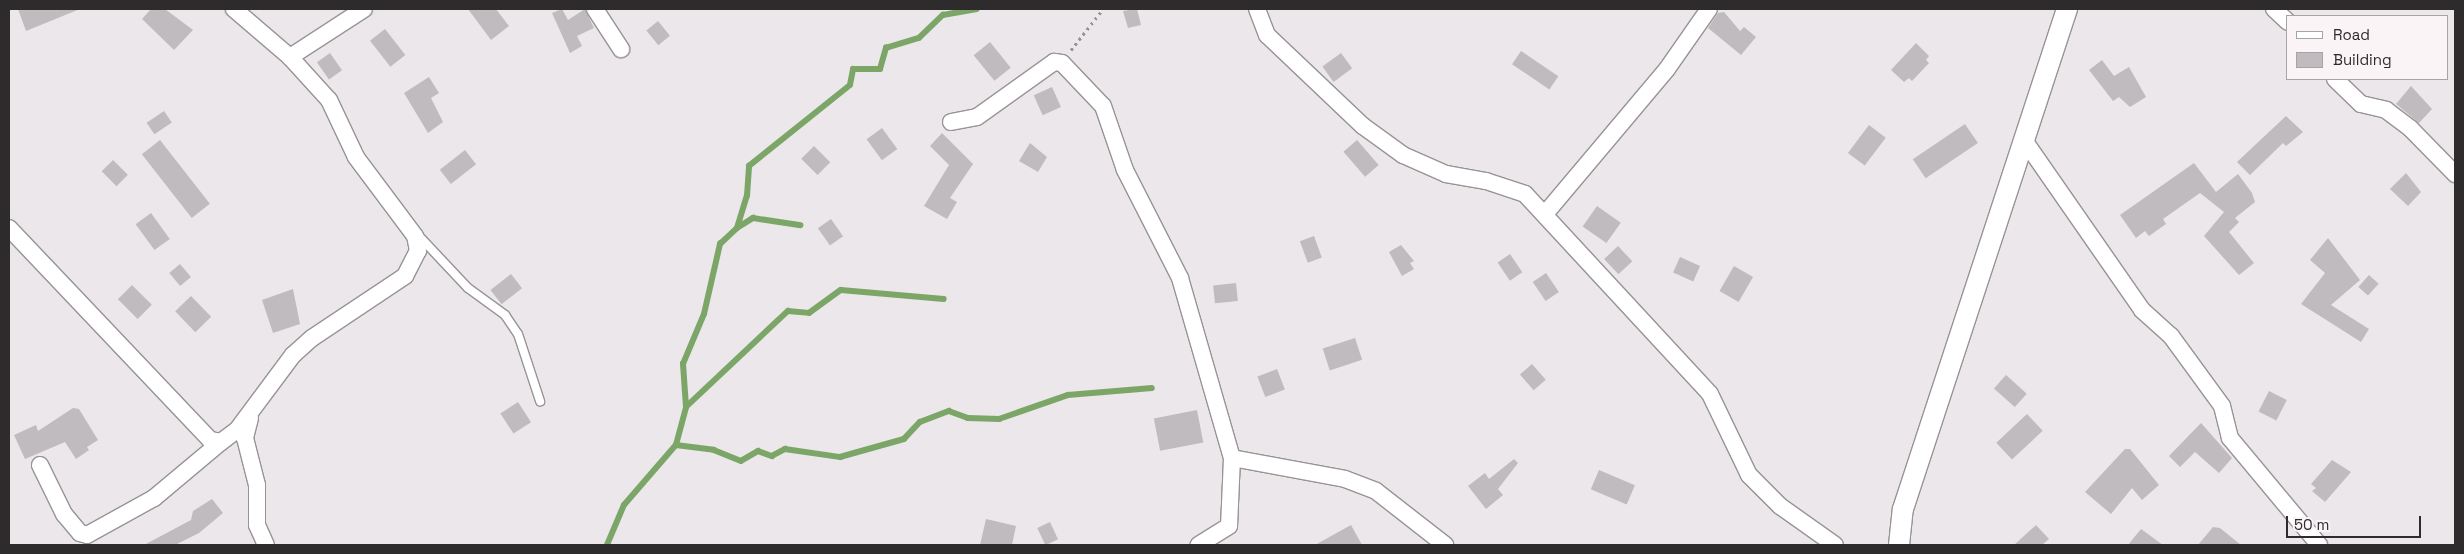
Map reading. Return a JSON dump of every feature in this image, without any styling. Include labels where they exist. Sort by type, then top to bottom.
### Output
[{"type":"street","points":[[40,465],[64,514],[80,533],[87,535],[154,498],[250,416],[293,355],[414,264],[418,251],[408,223],[361,164],[330,100],[290,57],[234,9]]},
{"type":"street","points":[[290,57],[364,9]]},
{"type":"street","points":[[595,9],[621,49]]},
{"type":"street","points":[[1257,9],[1267,36],[1363,126],[1403,155],[1446,174],[1486,180],[1525,194],[1710,394],[1748,475],[1780,506],[1835,545]]},
{"type":"street","points":[[1545,214],[1667,69],[1709,9]]},
{"type":"street","points":[[1899,545],[1902,509],[2067,9]]},
{"type":"street","points":[[2274,9],[2286,20]]},
{"type":"street","points":[[951,122],[977,117],[1045,64],[1062,63],[1103,106],[1125,170],[1180,278],[1232,458],[1229,526],[1199,545]]},
{"type":"street","points":[[2336,80],[2361,104],[2386,110],[2411,129],[2455,174]]},
{"type":"street","points":[[2024,140],[2142,310],[2171,336],[2222,406],[2230,438],[2319,545]]},
{"type":"street","points":[[9,228],[201,432],[210,440],[221,442]]},
{"type":"street","points":[[250,416],[245,438],[257,485],[257,524],[266,545]]},
{"type":"street","points":[[1232,458],[1345,479],[1376,491],[1444,545]]},
{"type":"lane","points":[[408,223],[468,288],[505,315],[518,334],[540,401]]},
{"type":"path","points":[[1062,63],[1103,9]]},
{"type":"building","points":[[18,9],[80,9],[26,31]]},
{"type":"building","points":[[151,9],[165,9],[193,30],[174,50],[142,19]]},
{"type":"building","points":[[468,9],[496,9],[509,26],[491,40]]},
{"type":"building","points":[[562,9],[568,20],[585,9],[594,28],[577,36],[582,46],[570,53],[552,13]]},
{"type":"building","points":[[1137,9],[1141,25],[1128,28],[1123,11]]},
{"type":"building","points":[[1724,12],[1740,31],[1744,27],[1756,37],[1741,55],[1708,28],[1718,13]]},
{"type":"building","points":[[658,21],[670,36],[658,45],[646,30]]},
{"type":"building","points":[[385,29],[405,55],[390,67],[370,41]]},
{"type":"building","points":[[990,42],[1011,68],[994,81],[974,55]]},
{"type":"building","points":[[1916,43],[1929,56],[1926,60],[1929,63],[1912,81],[1909,78],[1904,82],[1891,70]]},
{"type":"building","points":[[1521,51],[1558,76],[1549,89],[1512,64]]},
{"type":"building","points":[[330,53],[342,70],[329,79],[317,62]]},
{"type":"building","points":[[1341,53],[1352,68],[1334,82],[1322,67]]},
{"type":"building","points":[[2102,60],[2114,76],[2129,67],[2146,97],[2130,107],[2119,97],[2113,101],[2089,70]]},
{"type":"building","points":[[429,77],[439,93],[431,98],[443,122],[428,133],[404,93]]},
{"type":"building","points":[[2411,86],[2432,109],[2419,123],[2396,104]]},
{"type":"building","points":[[1052,87],[1061,107],[1043,115],[1034,95]]},
{"type":"building","points":[[164,111],[172,123],[154,134],[147,123]]},
{"type":"building","points":[[2286,116],[2303,132],[2286,146],[2283,143],[2250,175],[2237,162]]},
{"type":"building","points":[[1965,124],[1978,143],[1926,178],[1913,159]]},
{"type":"building","points":[[1869,125],[1886,138],[1865,166],[1848,153]]},
{"type":"building","points":[[882,128],[897,149],[882,160],[867,139]]},
{"type":"building","points":[[942,133],[973,164],[950,198],[957,202],[947,219],[924,206],[949,165],[930,146]]},
{"type":"building","points":[[160,140],[210,204],[192,218],[142,154]]},
{"type":"building","points":[[1357,140],[1379,165],[1365,177],[1343,152]]},
{"type":"building","points":[[1030,143],[1047,157],[1038,172],[1019,161]]},
{"type":"building","points":[[814,146],[830,162],[818,175],[801,159]]},
{"type":"building","points":[[465,150],[476,164],[451,184],[440,170]]},
{"type":"building","points":[[113,160],[128,175],[117,186],[102,171]]},
{"type":"building","points":[[2194,163],[2216,192],[2238,174],[2252,193],[2255,202],[2235,218],[2239,222],[2229,232],[2254,263],[2239,275],[2204,236],[2224,212],[2200,193],[2163,219],[2166,224],[2149,236],[2145,231],[2136,238],[2120,215]]},
{"type":"building","points":[[2406,173],[2421,192],[2408,206],[2390,189]]},
{"type":"building","points":[[1597,206],[1621,223],[1606,243],[1583,226]]},
{"type":"building","points":[[151,213],[170,239],[154,250],[136,224]]},
{"type":"building","points":[[831,219],[843,236],[830,245],[818,228]]},
{"type":"building","points":[[1314,236],[1322,258],[1308,263],[1300,241]]},
{"type":"building","points":[[2328,238],[2360,280],[2331,305],[2369,329],[2361,342],[2301,304],[2325,273],[2310,260]]},
{"type":"building","points":[[1401,245],[1414,261],[1410,263],[1414,269],[1402,276],[1389,252]]},
{"type":"building","points":[[1618,246],[1632,261],[1618,274],[1604,259]]},
{"type":"building","points":[[1510,254],[1522,272],[1510,281],[1498,262]]},
{"type":"building","points":[[1680,257],[1700,266],[1693,281],[1673,273]]},
{"type":"building","points":[[180,264],[191,277],[180,286],[169,273]]},
{"type":"building","points":[[1734,266],[1753,277],[1739,302],[1720,291]]},
{"type":"building","points":[[1546,273],[1559,292],[1546,301],[1533,282]]},
{"type":"building","points":[[511,274],[522,288],[502,304],[491,290]]},
{"type":"building","points":[[2369,275],[2379,284],[2368,296],[2358,287]]},
{"type":"building","points":[[1236,283],[1238,301],[1215,303],[1213,285]]},
{"type":"building","points":[[132,285],[152,305],[138,319],[118,299]]},
{"type":"building","points":[[293,289],[300,324],[273,333],[262,300]]},
{"type":"building","points":[[191,296],[211,317],[195,332],[175,311]]},
{"type":"building","points":[[1355,338],[1362,360],[1330,370],[1323,349]]},
{"type":"building","points":[[1532,364],[1546,380],[1534,390],[1520,374]]},
{"type":"building","points":[[1277,369],[1285,390],[1265,397],[1257,377]]},
{"type":"building","points":[[2006,375],[2027,394],[2015,407],[1994,388]]},
{"type":"building","points":[[2269,391],[2287,400],[2276,421],[2259,411]]},
{"type":"building","points":[[518,402],[531,422],[513,434],[500,413]]},
{"type":"building","points":[[73,408],[79,409],[98,440],[87,447],[89,450],[76,459],[65,442],[25,459],[14,435],[36,425],[38,431]]},
{"type":"building","points":[[1197,410],[1203,442],[1160,451],[1154,418]]},
{"type":"building","points":[[2027,414],[2043,431],[2012,459],[1996,443]]},
{"type":"building","points":[[2201,423],[2232,458],[2219,473],[2195,452],[2180,467],[2169,456]]},
{"type":"building","points":[[2125,449],[2130,449],[2159,485],[2142,500],[2132,488],[2111,514],[2085,492]]},
{"type":"building","points":[[1514,459],[1518,463],[1498,489],[1503,495],[1486,509],[1468,486],[1485,473],[1489,479]]},
{"type":"building","points":[[2332,460],[2351,472],[2325,502],[2312,491],[2316,488],[2311,484]]},
{"type":"building","points":[[1599,470],[1635,485],[1627,505],[1591,489]]},
{"type":"building","points":[[212,499],[223,513],[199,533],[175,545],[144,545],[191,520],[193,511]]},
{"type":"building","points":[[986,519],[1016,526],[1012,545],[980,545]]},
{"type":"building","points":[[1050,522],[1058,539],[1045,545],[1037,528]]},
{"type":"building","points":[[1351,525],[1362,545],[1315,545]]},
{"type":"building","points":[[2036,525],[2049,539],[2042,545],[2014,545]]},
{"type":"building","points":[[2213,527],[2220,528],[2241,545],[2198,545]]},
{"type":"building","points":[[2141,529],[2163,545],[2128,545]]},
{"type":"waterway","points":[[607,545],[624,505],[676,445],[686,407],[683,364],[704,314],[720,244],[737,228],[747,196],[749,166],[850,85],[853,69],[880,69],[886,48],[919,38],[943,15],[976,9]]},
{"type":"waterway","points":[[737,228],[753,218],[800,225]]},
{"type":"waterway","points":[[686,407],[788,311],[809,313],[841,290],[944,299]]},
{"type":"waterway","points":[[676,445],[714,450],[741,461],[758,451],[772,456],[785,449],[840,457],[904,439],[920,422],[949,411],[968,418],[999,419],[1068,395],[1152,388]]}]
